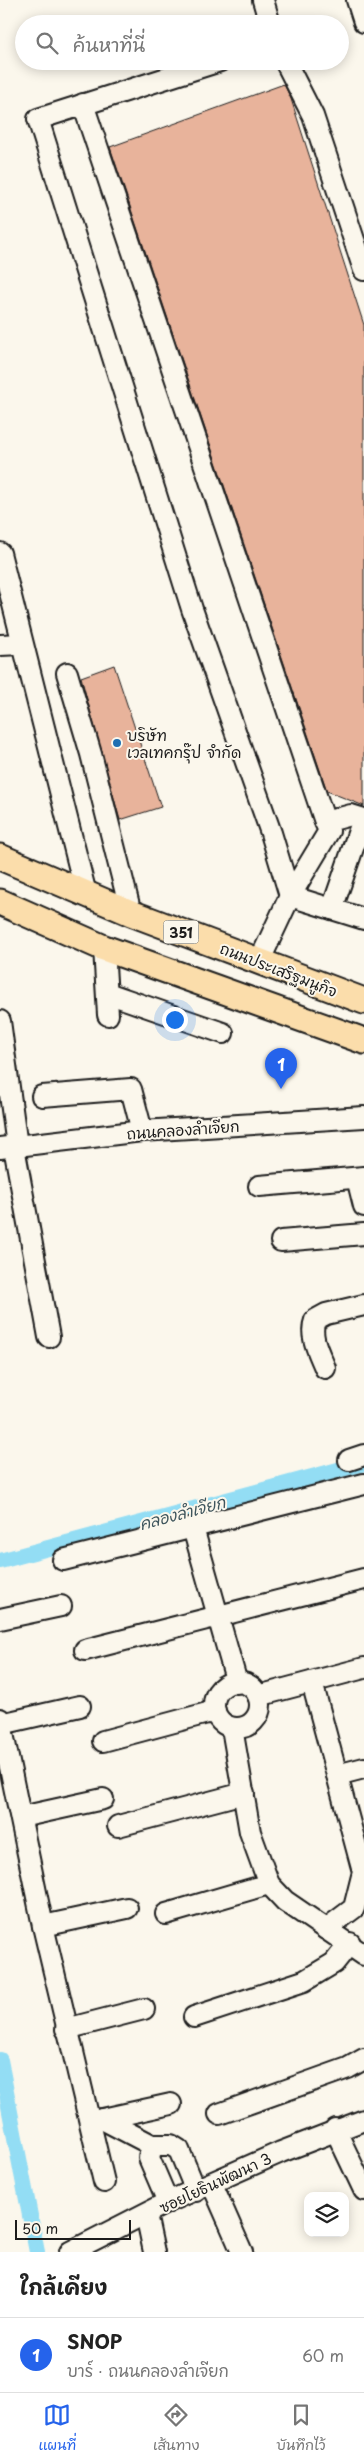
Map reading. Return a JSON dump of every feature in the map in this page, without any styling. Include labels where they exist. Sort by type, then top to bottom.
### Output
[{"type":"main road","name":"ถนนประเสริฐมนูกิจ","points":[[0,856],[131,913],[364,1001]]},
{"type":"main road","points":[[0,902],[104,948],[364,1041]]},
{"type":"street","points":[[263,0],[267,15]]},
{"type":"street","points":[[356,0],[364,22]]},
{"type":"street","points":[[191,70],[38,119],[192,609],[271,833],[290,896]]},
{"type":"street","points":[[290,70],[313,116],[364,270]]},
{"type":"street","points":[[83,104],[329,831],[290,896],[259,962]]},
{"type":"street","points":[[0,552],[86,894]]},
{"type":"street","points":[[0,645],[22,644]]},
{"type":"street","points":[[67,673],[91,754],[131,913]]},
{"type":"street","points":[[325,822],[351,815],[364,819],[332,909]]},
{"type":"street","points":[[290,896],[364,919]]},
{"type":"street","points":[[104,948],[108,1015]]},
{"type":"street","points":[[107,993],[223,1033]]},
{"type":"street","points":[[0,1021],[10,1147],[49,1337]]},
{"type":"street","points":[[42,1096],[131,1089],[142,1130]]},
{"type":"street","name":"ถนนคลองลำเจียก","points":[[10,1147],[142,1130],[355,1118],[364,1110]]},
{"type":"street","points":[[259,1186],[360,1177],[364,1206]]},
{"type":"street","points":[[281,1241],[364,1234]]},
{"type":"street","points":[[325,1368],[313,1337],[312,1326],[315,1320],[326,1314],[364,1306]]},
{"type":"street","points":[[63,1560],[364,1484]]},
{"type":"street","points":[[193,1528],[216,1617],[237,1683]]},
{"type":"street","points":[[85,1650],[364,1580]]},
{"type":"street","points":[[0,1619],[61,1606]]},
{"type":"street","points":[[258,1696],[364,1668]]},
{"type":"street","points":[[312,1682],[364,1872],[359,1911],[326,1929]]},
{"type":"street","points":[[237,1683],[250,1686],[260,1702],[257,1717],[247,1726],[232,1728],[221,1722],[215,1711],[216,1697],[224,1687],[237,1683]]},
{"type":"street","points":[[80,1706],[0,1722],[66,2029],[96,2120],[104,2182]]},
{"type":"street","points":[[103,1742],[215,1711]]},
{"type":"street","points":[[194,2017],[304,1981],[357,1949],[285,1901],[268,1884],[250,1832],[232,1728]]},
{"type":"street","points":[[337,1776],[364,1768]]},
{"type":"street","points":[[118,1826],[244,1793]]},
{"type":"street","points":[[21,1817],[104,1799]]},
{"type":"street","points":[[166,1914],[268,1884]]},
{"type":"street","points":[[43,1926],[128,1908]]},
{"type":"street","points":[[66,2029],[144,2009]]},
{"type":"street","points":[[219,2114],[348,2068],[364,2059]]},
{"type":"street","points":[[96,2120],[172,2104]]},
{"type":"street","points":[[96,2120],[152,2146],[172,2145],[180,2150],[242,2252]]},
{"type":"street","name":"ซอยโยธินพัฒนา 3","points":[[70,2252],[168,2202],[335,2129],[364,2120]]},
{"type":"street","points":[[335,2129],[364,2190]]},
{"type":"street","points":[[152,2146],[149,2158],[168,2202]]},
{"type":"street","points":[[146,2214],[154,2252]]},
{"type":"building","points":[[284,84],[291,99],[364,325],[364,806],[327,791],[110,147]]},
{"type":"building","name":"บริษัท เวลเทคกรุ๊ป จำกัด","points":[[114,665],[161,807],[120,820],[81,677]]},
{"type":"waterway","name":"คลองลำเจียก","points":[[0,1561],[364,1463]]},
{"type":"waterway","points":[[0,2060],[37,2252]]},
{"type":"place","name":"บริษัท เวลเทคกรุ๊ป จำกัด","points":[[117,743]]},
{"type":"place","name":"SNOP","points":[[281,1089]]}]
